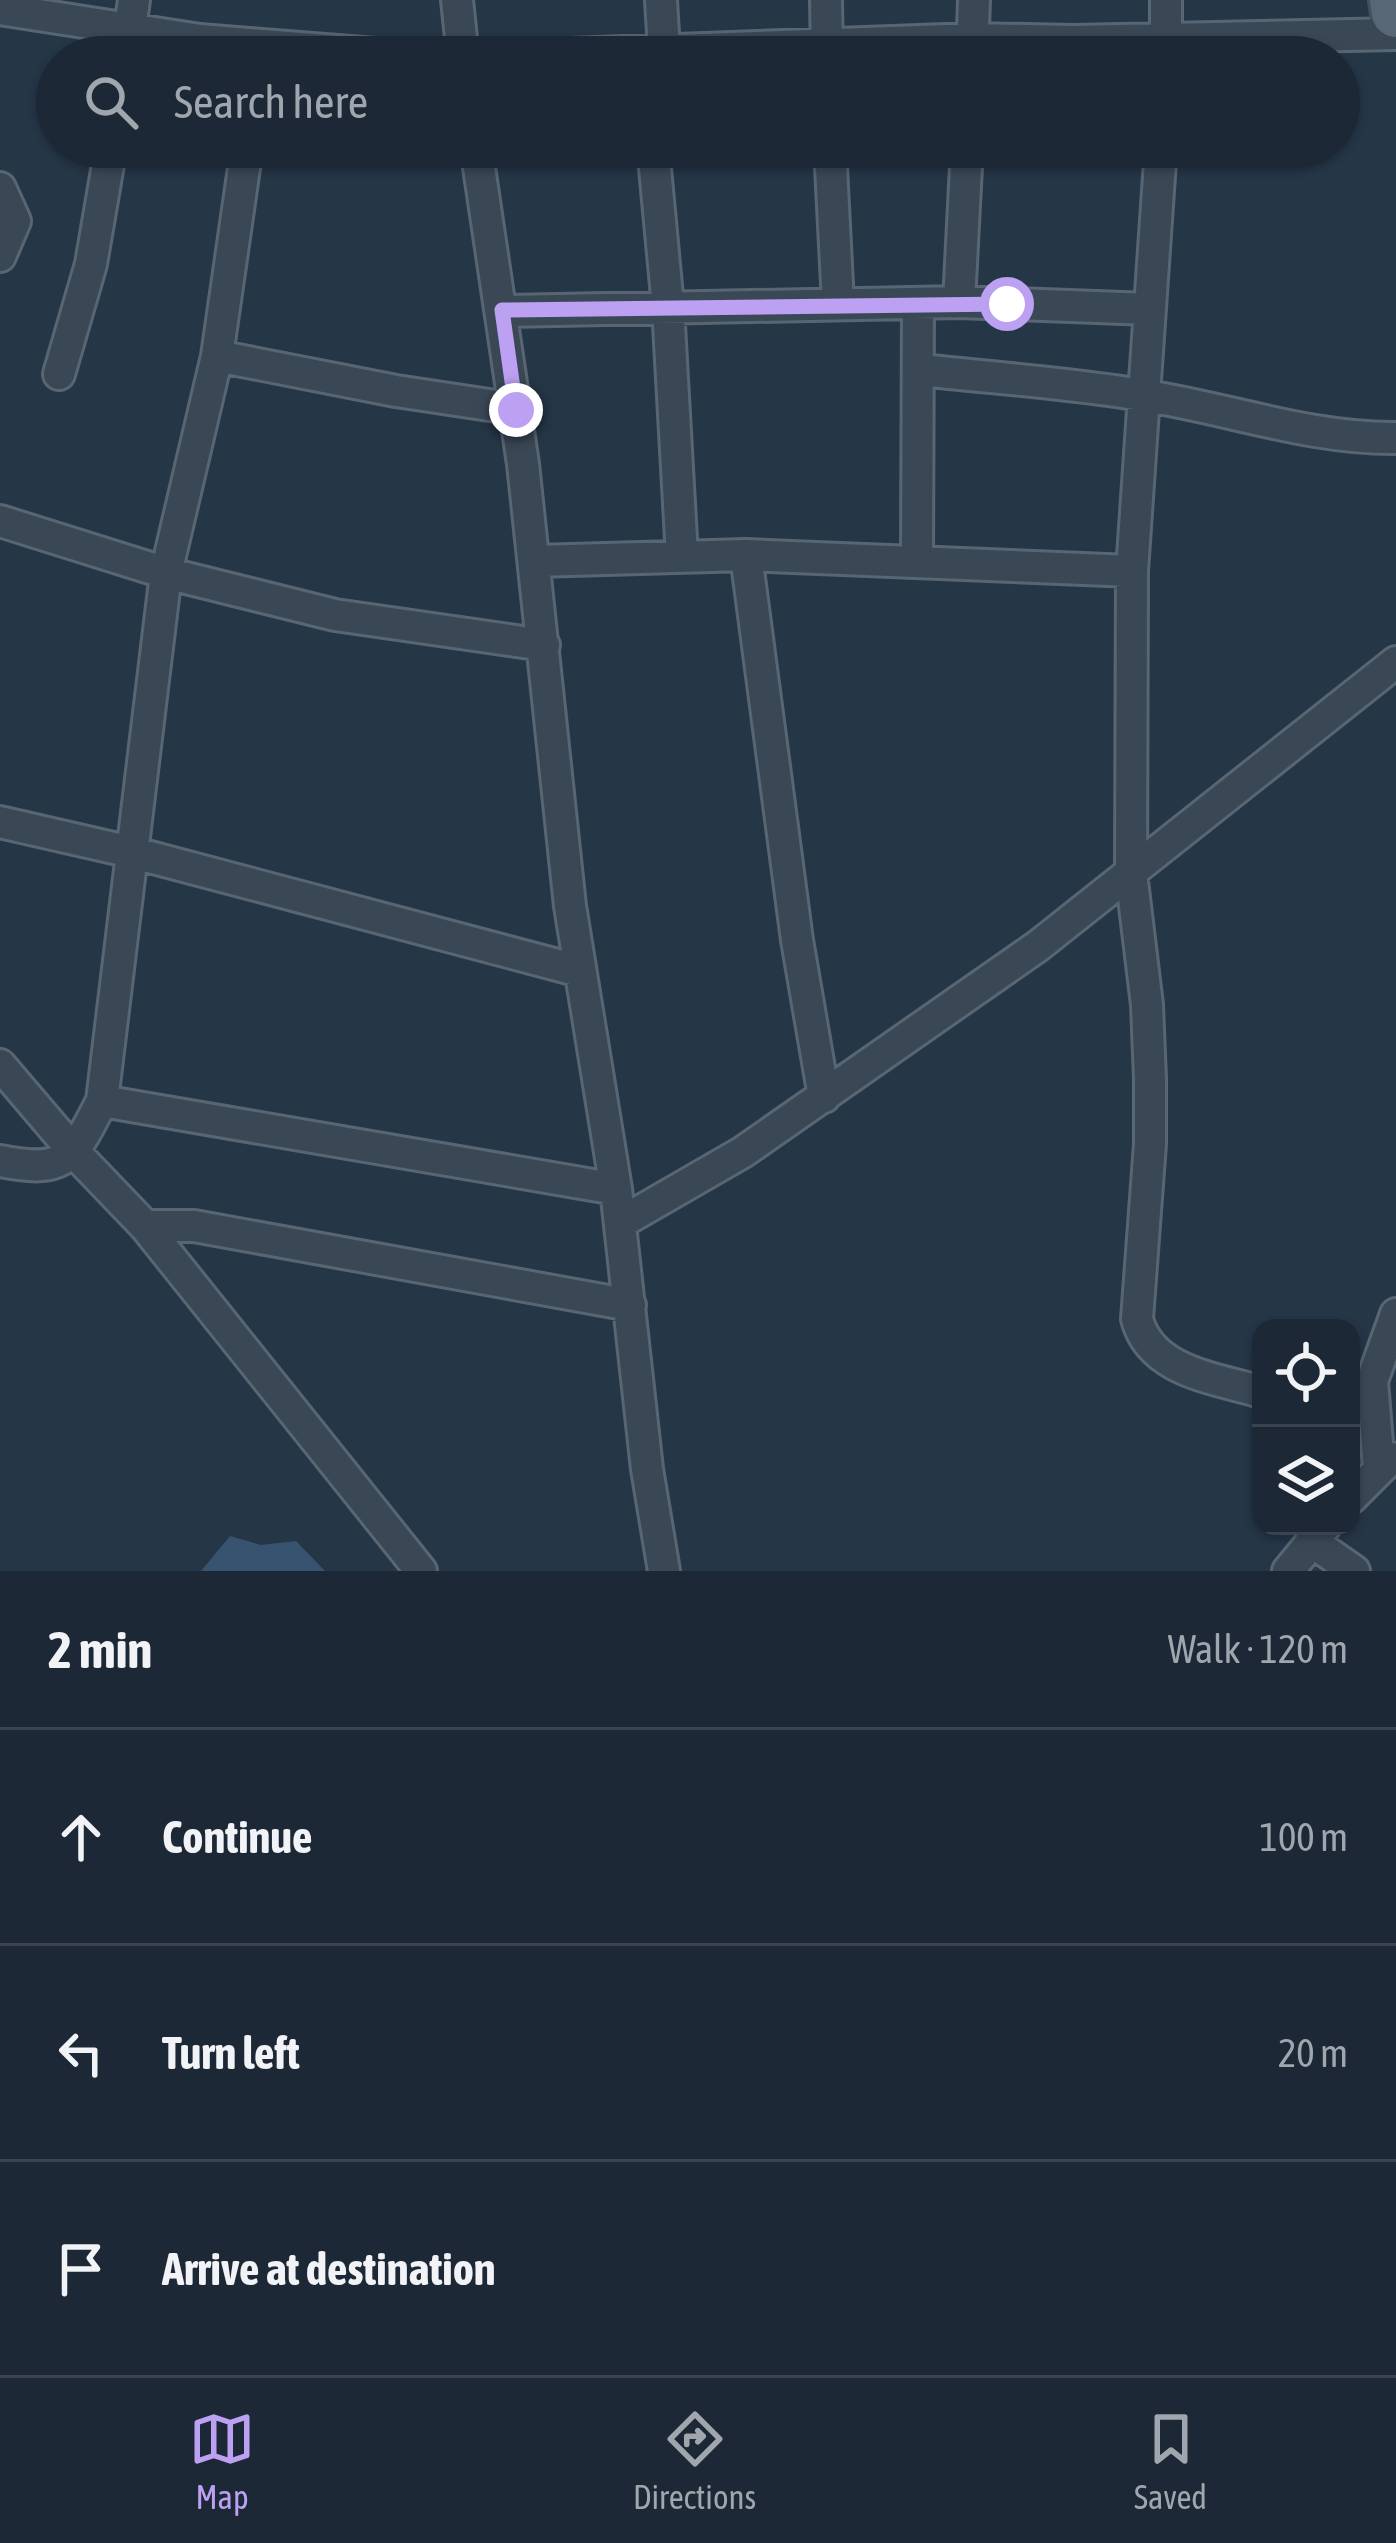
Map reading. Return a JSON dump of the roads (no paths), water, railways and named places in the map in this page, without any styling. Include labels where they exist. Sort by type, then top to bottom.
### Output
[{"type":"main road","points":[[1394,0],[1396,13]]},
{"type":"street","points":[[129,36],[134,0]]},
{"type":"street","points":[[457,0],[461,36]]},
{"type":"street","points":[[654,36],[661,0]]},
{"type":"street","points":[[826,0],[827,36]]},
{"type":"street","points":[[972,36],[974,0]]},
{"type":"street","points":[[1166,0],[1167,36]]},
{"type":"street","points":[[0,9],[99,36]]},
{"type":"street","points":[[1360,36],[1396,34]]},
{"type":"street","points":[[59,374],[91,265],[107,168]]},
{"type":"street","points":[[0,1161],[29,1167],[51,1165],[75,1153],[102,1101],[166,573],[217,356],[244,168]]},
{"type":"street","points":[[479,168],[535,561],[570,906],[616,1190],[646,1469],[664,1571]]},
{"type":"street","points":[[655,168],[682,557]]},
{"type":"street","points":[[831,168],[838,304]]},
{"type":"street","points":[[959,302],[967,168]]},
{"type":"street","points":[[1160,168],[1132,572],[1131,873],[1147,1005],[1150,1079],[1137,1319],[1142,1340],[1159,1356],[1252,1389]]},
{"type":"street","points":[[0,188],[15,220],[0,256]]},
{"type":"street","points":[[502,310],[918,302],[1150,309]]},
{"type":"street","points":[[917,562],[918,302]]},
{"type":"street","points":[[217,356],[396,392],[516,410]]},
{"type":"street","points":[[921,370],[1142,395],[1359,439],[1396,438]]},
{"type":"street","points":[[0,521],[166,573],[335,615],[544,644]]},
{"type":"street","points":[[746,555],[797,940],[824,1097]]},
{"type":"street","points":[[535,561],[746,555],[1132,572]]},
{"type":"street","points":[[620,1223],[743,1152],[1038,946],[1396,662]]},
{"type":"street","points":[[0,822],[580,971]]},
{"type":"street","points":[[0,1065],[145,1226],[421,1571]]},
{"type":"street","points":[[102,1101],[616,1190]]},
{"type":"street","points":[[145,1226],[194,1226],[630,1305]]},
{"type":"street","points":[[1360,1489],[1388,1461],[1363,1422],[1396,1314]]},
{"type":"street","points":[[1288,1571],[1317,1535]]},
{"type":"street","points":[[1319,1535],[1354,1571]]},
{"type":"water","points":[[230,1536],[261,1545],[296,1541],[325,1571],[201,1571]]}]
